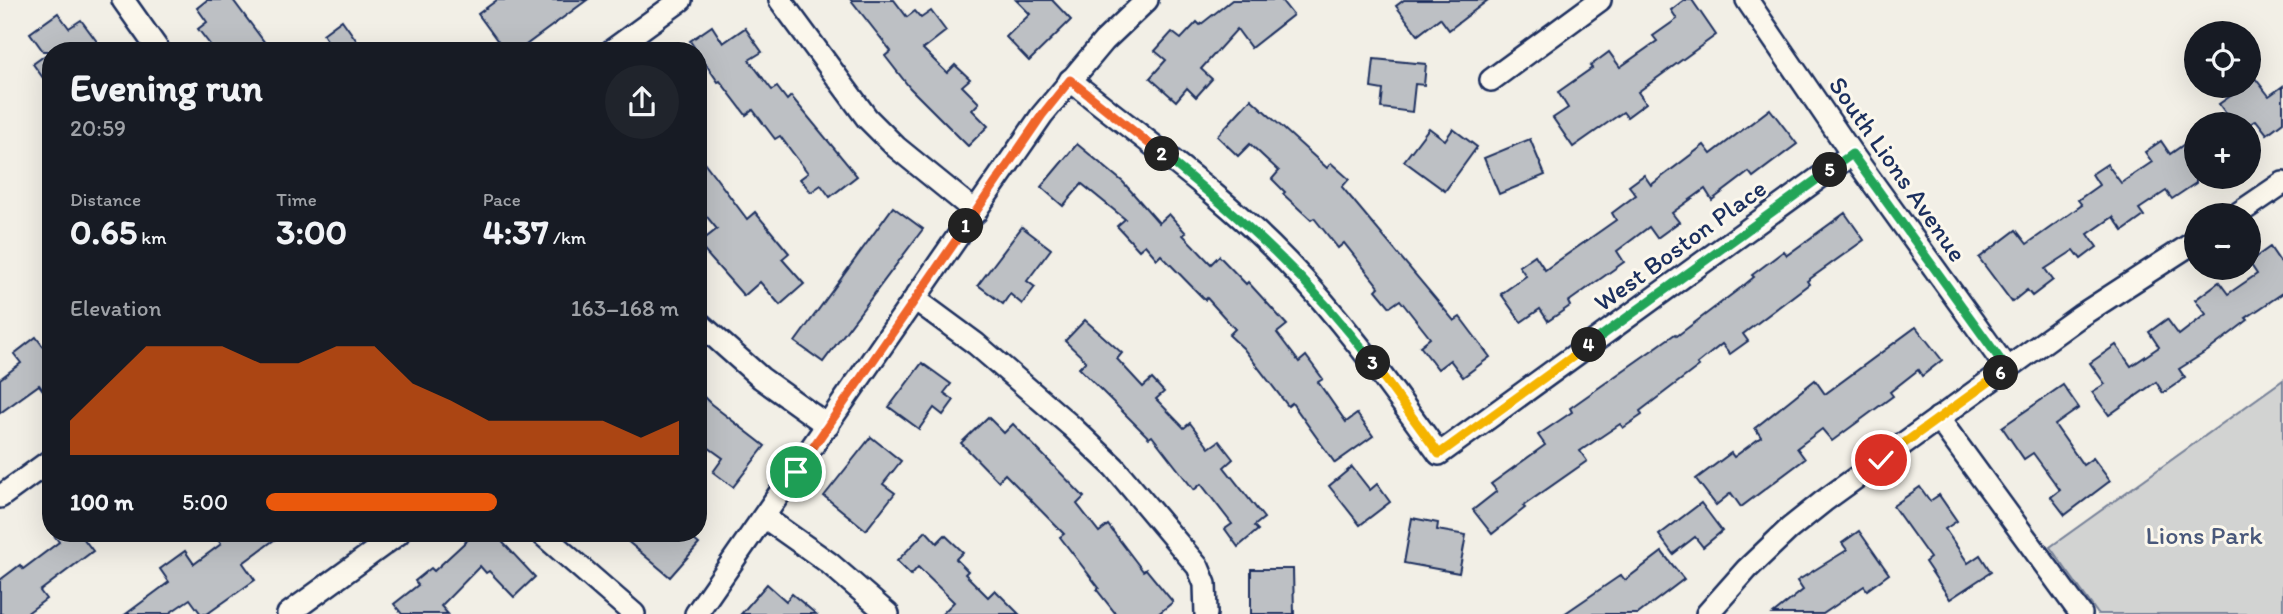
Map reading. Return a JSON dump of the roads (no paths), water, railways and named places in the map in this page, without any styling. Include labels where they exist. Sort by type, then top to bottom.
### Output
[{"type":"street","points":[[123,0],[153,42]]},
{"type":"street","points":[[623,42],[681,0]]},
{"type":"street","points":[[780,0],[867,118],[896,147],[976,212]]},
{"type":"street","points":[[696,614],[1042,115],[1121,8],[1147,0]]},
{"type":"street","points":[[1491,80],[1600,0]]},
{"type":"street","name":"South Lions Avenue","points":[[1747,0],[1852,154],[2007,369]]},
{"type":"street","name":"West Boston Place","points":[[1070,80],[1241,217],[1285,260],[1323,300],[1368,356],[1439,454],[1852,154]]},
{"type":"street","points":[[2254,203],[2283,183]]},
{"type":"street","points":[[1707,614],[1747,569],[1789,528],[2080,316],[2184,249]]},
{"type":"street","points":[[915,299],[1026,385],[1114,467],[1198,567],[1205,584],[1206,606]]},
{"type":"street","points":[[707,330],[761,378],[828,426]]},
{"type":"street","points":[[1938,418],[2081,614]]},
{"type":"street","points":[[0,497],[42,467]]},
{"type":"street","points":[[764,517],[829,563],[888,614]]},
{"type":"street","points":[[288,614],[387,542]]},
{"type":"street","points":[[551,542],[634,614]]},
{"type":"park label","name":"Lions Park","points":[[2204,535]]}]
